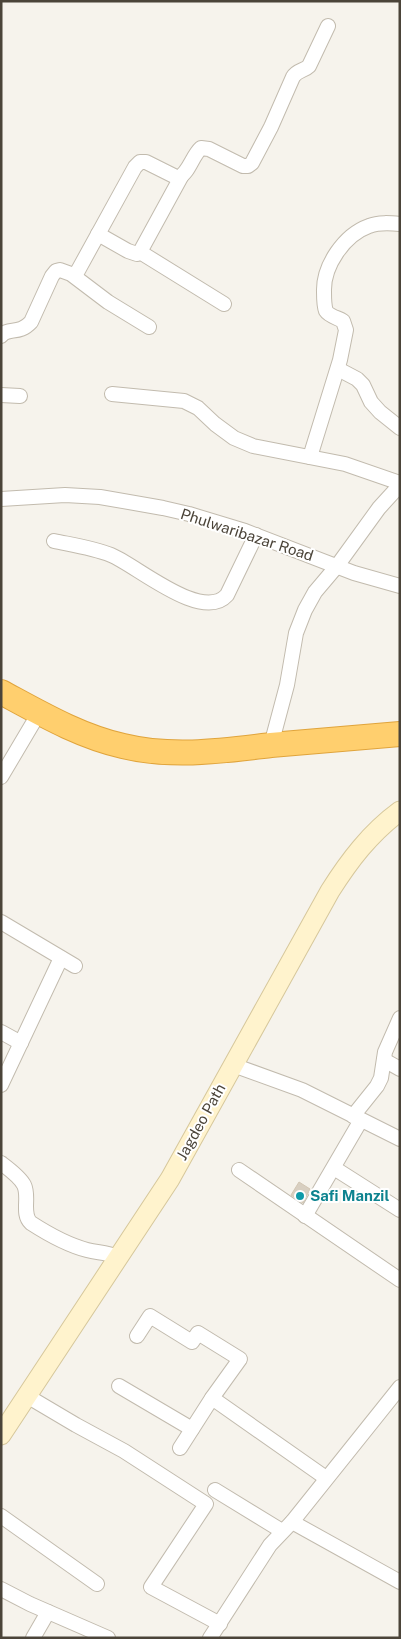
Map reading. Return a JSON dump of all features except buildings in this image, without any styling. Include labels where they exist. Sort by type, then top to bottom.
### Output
[{"type":"highway","points":[[1,692],[72,728],[97,739],[123,746],[185,753],[271,745],[312,748],[400,747]]},
{"type":"highway","points":[[1,706],[33,724],[93,751],[120,759],[150,764],[194,766],[400,734]]},
{"type":"main road","name":"Jagdeo Path","points":[[4,1424],[27,1396],[170,1179],[319,910],[347,864],[371,835],[400,811]]},
{"type":"street","points":[[140,252],[181,177],[201,148],[208,149],[243,166],[248,166],[252,163],[294,76],[298,71],[309,66],[328,26]]},
{"type":"street","points":[[75,276],[135,167],[140,162],[146,162],[174,177],[181,177]]},
{"type":"street","points":[[310,457],[331,385],[338,369],[346,330],[343,321],[329,314],[326,310],[324,286],[326,272],[336,254],[358,232],[368,226],[378,224],[400,224]]},
{"type":"street","points":[[98,234],[128,251],[133,253],[140,252],[224,304]]},
{"type":"street","points":[[1,336],[7,331],[20,331],[26,328],[31,322],[52,276],[56,271],[60,270],[65,270],[75,276],[108,302],[149,327]]},
{"type":"street","points":[[338,369],[357,379],[363,385],[371,402],[400,428]]},
{"type":"street","points":[[112,394],[184,401],[198,408],[215,424],[246,444],[364,470],[400,484],[379,508],[337,566],[315,592],[300,619],[293,646],[287,685],[271,745]]},
{"type":"street","points":[[1,395],[20,396]]},
{"type":"street","name":"Phulwaribazar Road","points":[[1,499],[65,495],[131,501],[188,514],[256,535],[337,566],[400,586]]},
{"type":"street","points":[[54,541],[109,554],[128,563],[164,587],[183,596],[208,603],[222,600],[227,595],[256,535]]},
{"type":"street","points":[[1,777],[33,724]]},
{"type":"street","points":[[1,922],[74,966]]},
{"type":"street","points":[[1,1085],[61,958]]},
{"type":"street","points":[[305,1216],[334,1168],[357,1118],[381,1078],[389,1040],[400,1018]]},
{"type":"street","points":[[1,1032],[21,1043]]},
{"type":"street","points":[[384,1060],[400,1069]]},
{"type":"street","points":[[233,1065],[302,1090],[400,1139]]},
{"type":"street","points":[[1,1163],[21,1180],[25,1186],[27,1195],[26,1216],[31,1223],[78,1247],[117,1257]]},
{"type":"street","points":[[334,1168],[400,1210]]},
{"type":"street","points":[[239,1170],[400,1280]]},
{"type":"street","points":[[137,1336],[150,1316],[192,1342],[198,1334],[240,1359],[180,1448]]},
{"type":"street","points":[[119,1386],[192,1429]]},
{"type":"street","points":[[210,1638],[270,1545],[400,1387]]},
{"type":"street","points":[[27,1396],[124,1451],[206,1504],[152,1587],[220,1624]]},
{"type":"street","points":[[212,1398],[326,1478]]},
{"type":"street","points":[[215,1490],[400,1582]]},
{"type":"street","points":[[1,1516],[97,1584]]},
{"type":"street","points":[[1,1589],[108,1638]]},
{"type":"street","points":[[33,1638],[48,1612]]},
{"type":"place","name":"Safi Manzil","points":[[300,1196]]}]
